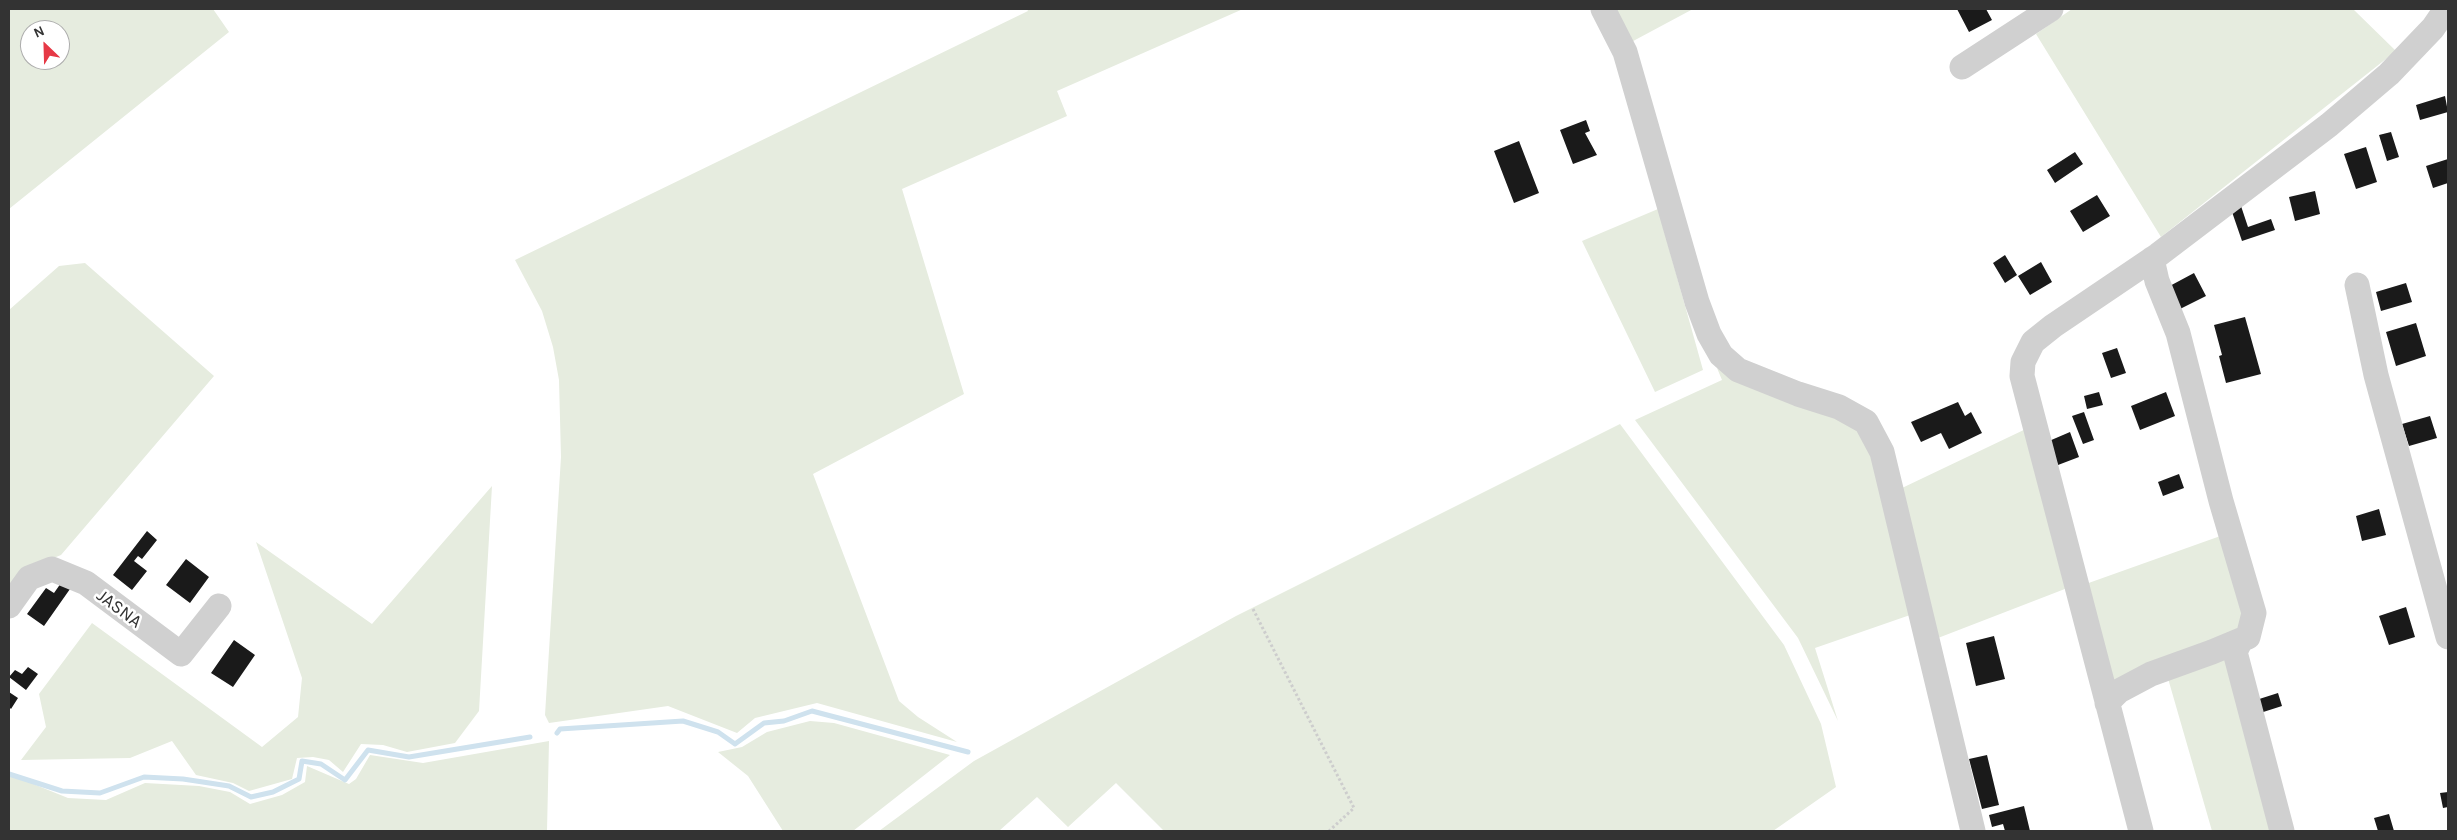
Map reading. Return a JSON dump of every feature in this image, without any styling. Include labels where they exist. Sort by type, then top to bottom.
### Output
[{"type":"street","points":[[1603,9],[1625,52],[1697,302],[1709,334],[1721,355],[1738,370],[1798,394],[1838,406],[1866,422],[1882,452],[1973,831]]},
{"type":"street","points":[[1962,67],[2051,9]]},
{"type":"street","points":[[2140,831],[2022,376],[2023,362],[2033,342],[2053,326],[2152,259],[2330,125],[2389,74],[2433,28],[2446,9]]},
{"type":"street","points":[[2107,703],[2119,691],[2151,674],[2248,637],[2254,613],[2221,500],[2178,333],[2157,281],[2152,259]]},
{"type":"street","points":[[2357,285],[2376,375],[2448,636]]},
{"type":"street","name":"JASNA","points":[[9,606],[29,578],[52,569],[86,583],[181,654],[219,606]]},
{"type":"street","points":[[2241,640],[2235,652],[2282,831]]},
{"type":"path","points":[[1253,609],[1354,808],[1329,831]]},
{"type":"shaded area","points":[[9,9],[213,9],[229,32],[9,209]]},
{"type":"shaded area","points":[[1027,9],[1243,9],[1057,91],[1067,116],[902,189],[964,394],[813,474],[899,701],[918,717],[957,742],[817,703],[755,718],[737,733],[668,706],[549,723],[545,715],[561,457],[559,380],[553,347],[542,311],[515,260],[1028,11]]},
{"type":"shaded area","points":[[1611,9],[1693,9],[1622,47]]},
{"type":"shaded area","points":[[2072,9],[2353,9],[2396,51],[2161,237],[2036,34]]},
{"type":"shaded area","points":[[1658,209],[1703,370],[1655,392],[1582,241]]},
{"type":"shaded area","points":[[85,263],[214,376],[61,555],[29,568],[9,595],[9,310],[59,266]]},
{"type":"shaded area","points":[[1717,368],[1769,395],[1845,416],[1869,442],[1913,614],[1815,648],[1838,721],[1798,638],[1635,420],[1722,380]]},
{"type":"shaded area","points":[[1620,424],[1784,645],[1821,724],[1836,787],[1773,831],[1164,831],[1116,783],[1068,827],[1037,797],[999,831],[879,831],[974,761],[1236,616]]},
{"type":"shaded area","points":[[2030,427],[2070,587],[1938,638],[1902,488]]},
{"type":"shaded area","points":[[492,486],[479,711],[455,743],[407,752],[383,745],[361,744],[343,772],[329,760],[313,757],[297,758],[292,779],[249,791],[233,783],[196,775],[172,741],[130,758],[21,760],[46,727],[39,694],[92,623],[262,747],[298,717],[302,678],[256,542],[372,624]]},
{"type":"shaded area","points":[[2226,534],[2249,609],[2237,635],[2109,690],[2083,585]]},
{"type":"shaded area","points":[[2230,652],[2279,831],[2212,831],[2167,675]]},
{"type":"shaded area","points":[[810,721],[834,723],[950,755],[853,831],[783,831],[748,776],[718,752],[742,747],[767,732]]},
{"type":"shaded area","points":[[549,741],[547,831],[9,831],[9,777],[11,775],[68,798],[106,800],[145,783],[199,786],[230,792],[250,804],[282,795],[305,782],[307,766],[349,784],[356,779],[370,755],[423,763]]},
{"type":"building","points":[[1957,9],[1986,9],[1992,20],[1969,32]]},
{"type":"building","points":[[2445,96],[2448,112],[2420,120],[2416,105]]},
{"type":"building","points":[[1586,120],[1590,131],[1585,133],[1597,155],[1573,164],[1560,130]]},
{"type":"building","points":[[2391,132],[2399,157],[2387,161],[2379,135]]},
{"type":"building","points":[[1519,141],[1539,193],[1514,203],[1494,151]]},
{"type":"building","points":[[2366,147],[2377,182],[2356,189],[2344,154]]},
{"type":"building","points":[[2075,152],[2083,164],[2055,183],[2047,170]]},
{"type":"building","points":[[2448,159],[2448,183],[2433,188],[2426,166]]},
{"type":"building","points":[[2315,191],[2320,214],[2295,221],[2289,197]]},
{"type":"building","points":[[2097,195],[2110,216],[2083,232],[2070,211]]},
{"type":"building","points":[[2241,206],[2248,227],[2271,219],[2275,230],[2242,241],[2231,209]]},
{"type":"building","points":[[2005,255],[2017,275],[2005,283],[1993,263]]},
{"type":"building","points":[[2041,262],[2052,282],[2030,295],[2018,276]]},
{"type":"building","points":[[2194,273],[2206,296],[2178,310],[2166,288]]},
{"type":"building","points":[[2406,283],[2412,302],[2381,311],[2376,292]]},
{"type":"building","points":[[2245,317],[2261,374],[2226,383],[2219,356],[2222,355],[2214,325]]},
{"type":"building","points":[[2416,323],[2426,356],[2396,366],[2386,332]]},
{"type":"building","points":[[2117,348],[2126,373],[2111,378],[2102,353]]},
{"type":"building","points":[[2099,392],[2103,405],[2087,409],[2084,396]]},
{"type":"building","points":[[2166,392],[2175,416],[2140,430],[2131,406]]},
{"type":"building","points":[[1958,402],[1965,416],[1971,412],[1982,433],[1949,449],[1941,433],[1921,442],[1911,422]]},
{"type":"building","points":[[2084,412],[2094,440],[2083,444],[2072,416]]},
{"type":"building","points":[[2430,416],[2437,438],[2409,446],[2402,424]]},
{"type":"building","points":[[2070,432],[2079,457],[2058,465],[2049,441]]},
{"type":"building","points":[[2179,474],[2184,488],[2163,496],[2158,482]]},
{"type":"building","points":[[2379,509],[2386,535],[2362,541],[2356,516]]},
{"type":"building","points":[[147,531],[157,540],[142,559],[138,556],[134,561],[147,571],[132,590],[113,575]]},
{"type":"building","points":[[186,559],[209,577],[190,603],[166,585]]},
{"type":"building","points":[[61,583],[70,589],[44,626],[27,614],[46,588],[54,593]]},
{"type":"building","points":[[2406,607],[2415,637],[2389,645],[2379,616]]},
{"type":"building","points":[[1994,636],[2005,679],[1976,686],[1966,643]]},
{"type":"building","points":[[234,640],[255,655],[233,687],[211,673]]},
{"type":"building","points":[[28,667],[38,674],[26,690],[9,677],[15,670],[22,674]]},
{"type":"building","points":[[9,692],[18,698],[11,709],[9,707]]},
{"type":"building","points":[[2278,693],[2282,706],[2257,714],[2253,701]]},
{"type":"building","points":[[1987,755],[1999,805],[1982,809],[1969,759]]},
{"type":"building","points":[[2448,792],[2448,807],[2443,808],[2440,793]]},
{"type":"building","points":[[2024,806],[2030,831],[2005,831],[2003,824],[1992,827],[1989,815]]},
{"type":"building","points":[[2389,814],[2394,831],[2378,831],[2374,818]]},
{"type":"waterway","points":[[557,733],[560,729],[683,721],[718,732],[735,744],[764,723],[784,721],[812,711],[968,752]]},
{"type":"waterway","points":[[9,774],[62,791],[100,793],[144,777],[183,779],[229,786],[251,797],[273,792],[299,779],[302,761],[321,764],[345,780],[368,750],[409,757],[530,737]]}]
